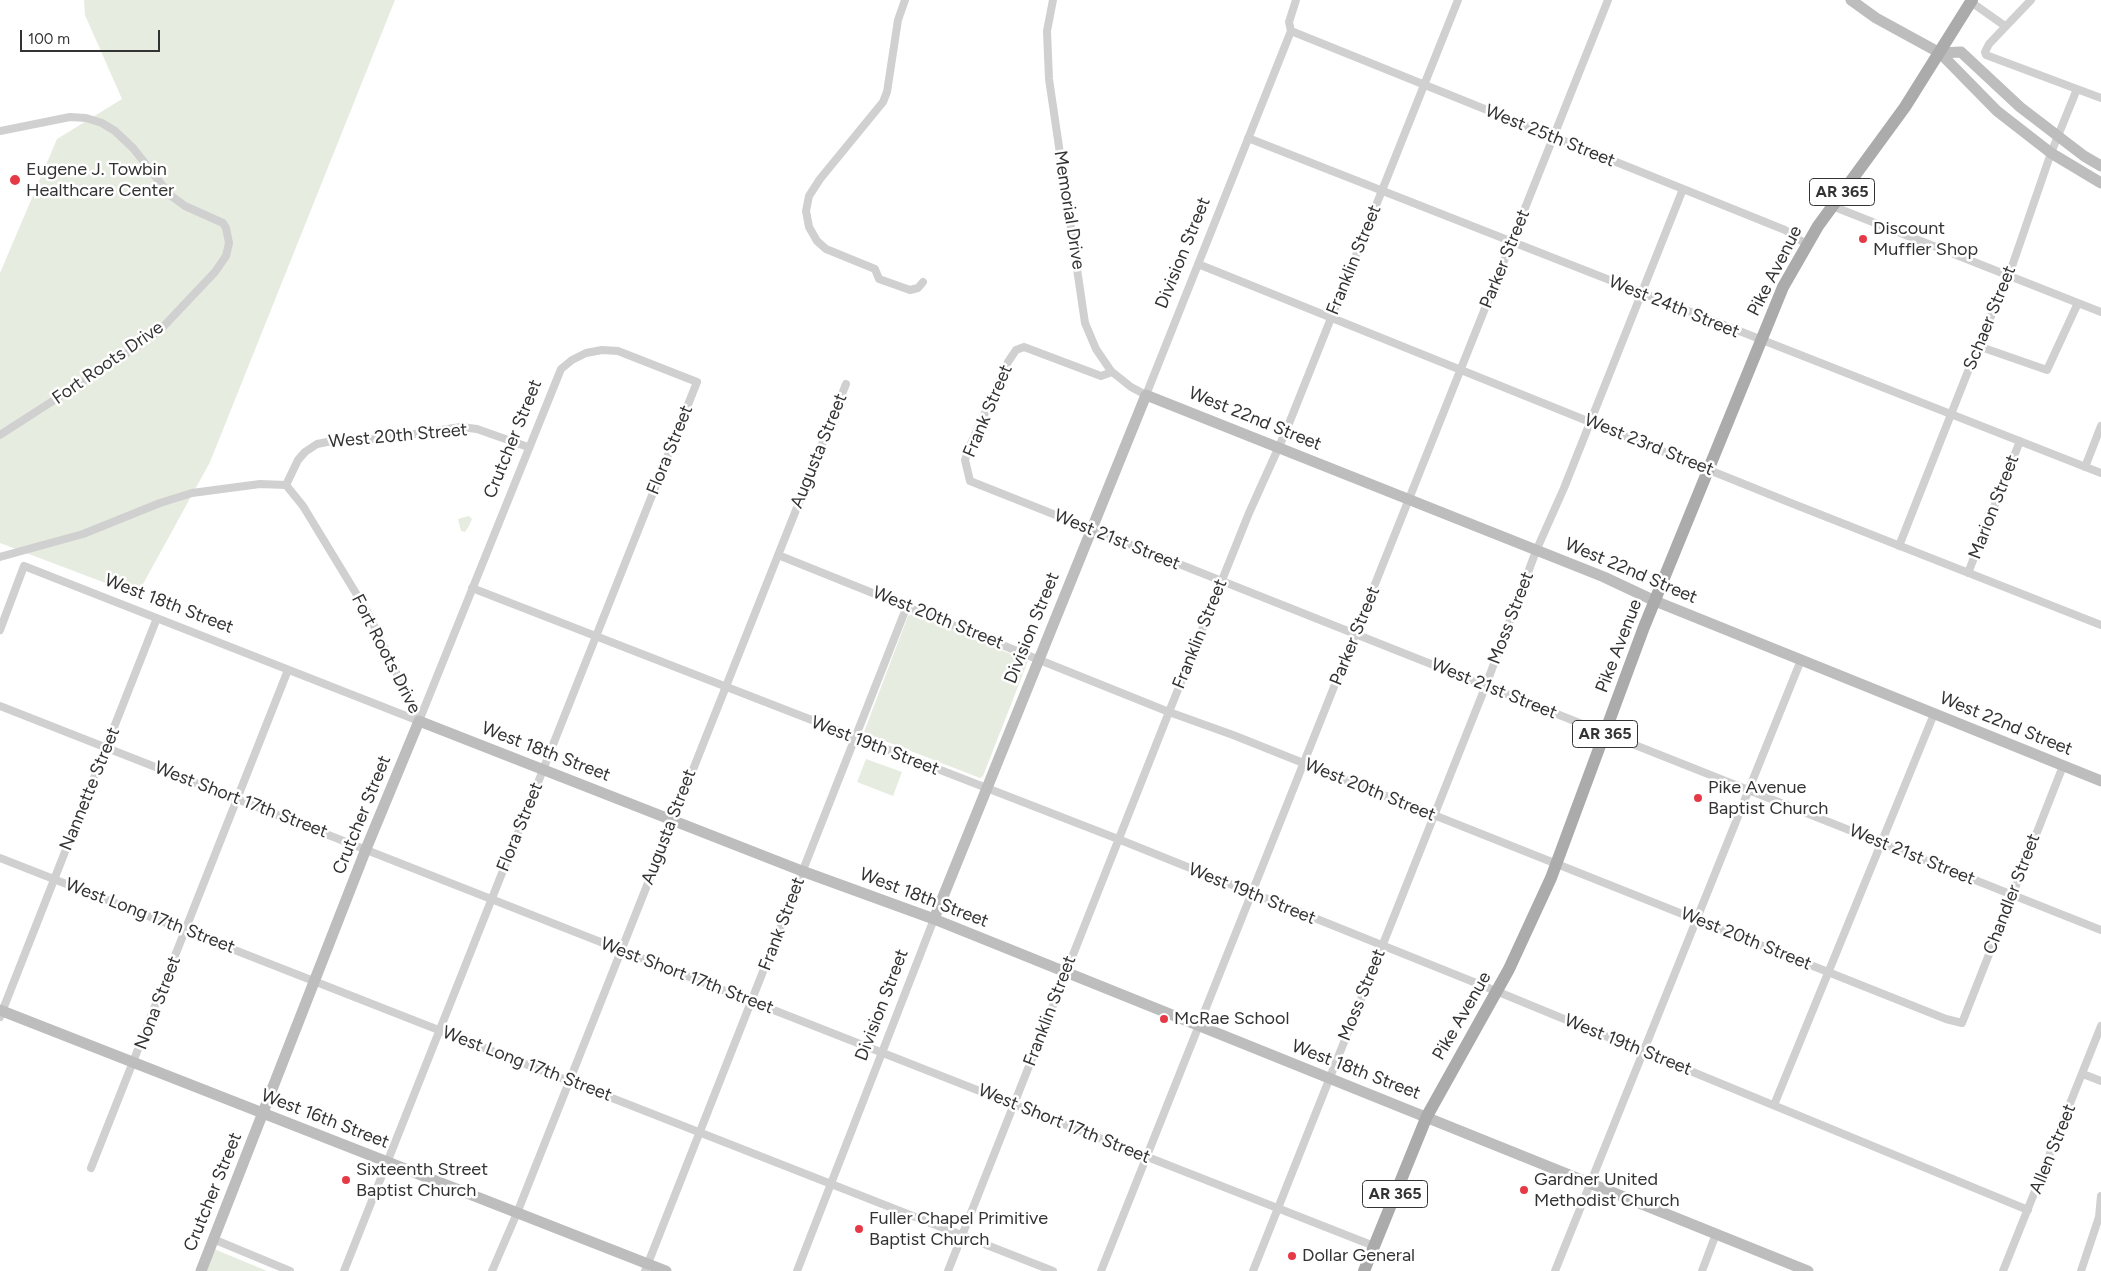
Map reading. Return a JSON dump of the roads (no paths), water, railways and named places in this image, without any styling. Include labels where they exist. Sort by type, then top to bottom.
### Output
[{"type":"main road","name":"AR 365","points":[[1940,53],[1971,1]]},
{"type":"main road","name":"Pike Avenue","points":[[1364,1271],[1426,1116],[1496,991],[1531,923],[1556,864],[1655,601],[1759,341],[1783,287],[1806,244],[1904,107],[1940,53]]},
{"type":"street","points":[[905,0],[898,20],[887,92],[883,102],[820,179],[809,196],[806,211],[809,227],[817,241],[826,249],[874,269],[878,279],[910,290],[918,288],[923,282]]},
{"type":"street","name":"Memorial Drive","points":[[1052,0],[1047,31],[1049,79],[1086,323],[1096,348],[1112,372],[1131,388],[1146,395]]},
{"type":"street","name":"Division Street","points":[[797,1271],[934,919],[1291,31],[1288,22],[1296,0]]},
{"type":"street","name":"Franklin Street","points":[[948,1271],[1168,712],[1331,318],[1458,0]]},
{"type":"street","name":"Parker Street","points":[[1101,1271],[1608,0]]},
{"type":"street","points":[[1851,0],[1876,18],[1940,53],[1997,111],[2051,154],[2101,183]]},
{"type":"street","points":[[2031,0],[1989,44],[1985,52],[2101,98]]},
{"type":"street","points":[[1971,1],[2005,26]]},
{"type":"street","name":"West 25th Street","points":[[1291,31],[1785,230],[1806,244]]},
{"type":"street","points":[[1940,53],[1961,52],[2020,106],[2101,166]]},
{"type":"street","name":"Schaer Street","points":[[1899,546],[1978,346],[2009,275],[2076,89]]},
{"type":"street","name":"Fort Roots Drive","points":[[0,132],[70,117],[86,118],[102,123],[120,135],[133,148],[170,195],[185,206],[223,223],[229,243],[226,256],[215,272],[157,332],[0,435]]},
{"type":"street","name":"West 24th Street","points":[[1248,138],[1759,341],[2101,473]]},
{"type":"street","name":"Moss Street","points":[[1252,1271],[1486,686],[1536,551],[1683,190]]},
{"type":"street","points":[[1832,206],[2101,312]]},
{"type":"street","name":"West 23rd Street","points":[[1198,264],[1899,546],[2101,625]]},
{"type":"street","points":[[1978,346],[2046,370],[2078,303]]},
{"type":"street","name":"Frank Street","points":[[970,481],[965,460],[1008,362],[1016,350],[1024,347],[1101,376],[1112,372]]},
{"type":"street","name":"Flora Street","points":[[344,1271],[697,382],[618,351],[602,350],[586,353],[572,360],[558,373]]},
{"type":"street","name":"Crutcher Street","points":[[200,1271],[316,982],[366,849],[558,373]]},
{"type":"street","name":"Augusta Street","points":[[492,1271],[518,1213],[724,687],[846,384]]},
{"type":"street","name":"West 22nd Street","points":[[1146,395],[1604,577],[1655,601],[2101,781]]},
{"type":"street","points":[[2085,467],[2101,426]]},
{"type":"street","name":"West 20th Street","points":[[286,485],[298,460],[305,452],[317,444],[327,442],[388,438],[461,427],[477,430],[528,447]]},
{"type":"street","name":"Marion Street","points":[[1968,572],[2020,441]]},
{"type":"street","name":"West 21st Street","points":[[970,481],[2101,930]]},
{"type":"street","points":[[0,557],[83,534],[160,503],[192,493],[260,484],[286,485]]},
{"type":"street","name":"Fort Roots Drive","points":[[286,485],[304,506],[364,606],[419,721]]},
{"type":"street","name":"West 20th Street","points":[[778,554],[1039,658],[1168,712],[1304,763],[1946,1019],[1962,1023]]},
{"type":"street","name":"West 18th Street","points":[[0,630],[24,566],[802,871],[934,919],[1198,1027],[1426,1116],[1808,1271]]},
{"type":"street","name":"West 19th Street","points":[[472,588],[1118,839],[1496,991],[2028,1210]]},
{"type":"street","name":"Frank Street","points":[[647,1268],[907,606]]},
{"type":"street","name":"Nannette Street","points":[[1,1012],[157,618]]},
{"type":"street","points":[[1556,1271],[1801,660]]},
{"type":"street","name":"Nona Street","points":[[91,1168],[288,670]]},
{"type":"street","name":"West Short 17th Street","points":[[0,706],[1374,1246]]},
{"type":"street","points":[[1774,1105],[1934,714]]},
{"type":"street","name":"Chandler Street","points":[[1962,1023],[2063,766]]},
{"type":"street","name":"West Long 17th Street","points":[[0,858],[1053,1271]]},
{"type":"street","name":"West 16th Street","points":[[1,1012],[134,1062],[518,1213],[647,1268],[666,1271]]},
{"type":"street","name":"Allen Street","points":[[2003,1271],[2101,1026]]},
{"type":"street","points":[[2083,1074],[2101,1081]]},
{"type":"street","points":[[2081,1271],[2098,1217],[2101,1196]]},
{"type":"street","points":[[1702,1271],[1716,1234]]},
{"type":"street","points":[[213,1239],[290,1271]]},
{"type":"place","name":"Eugene J. Towbin Healthcare Center","points":[[15,180]]},
{"type":"place","name":"Discount Muffler Shop","points":[[1863,239]]},
{"type":"place","name":"Pike Avenue Baptist Church","points":[[1698,798]]},
{"type":"place","name":"McRae School","points":[[1164,1019]]},
{"type":"place","name":"Sixteenth Street Baptist Church","points":[[346,1180]]},
{"type":"place","name":"Gardner United Methodist Church","points":[[1524,1190]]},
{"type":"place","name":"Fuller Chapel Primitive Baptist Church","points":[[859,1229]]},
{"type":"place","name":"Dollar General","points":[[1292,1256]]}]
